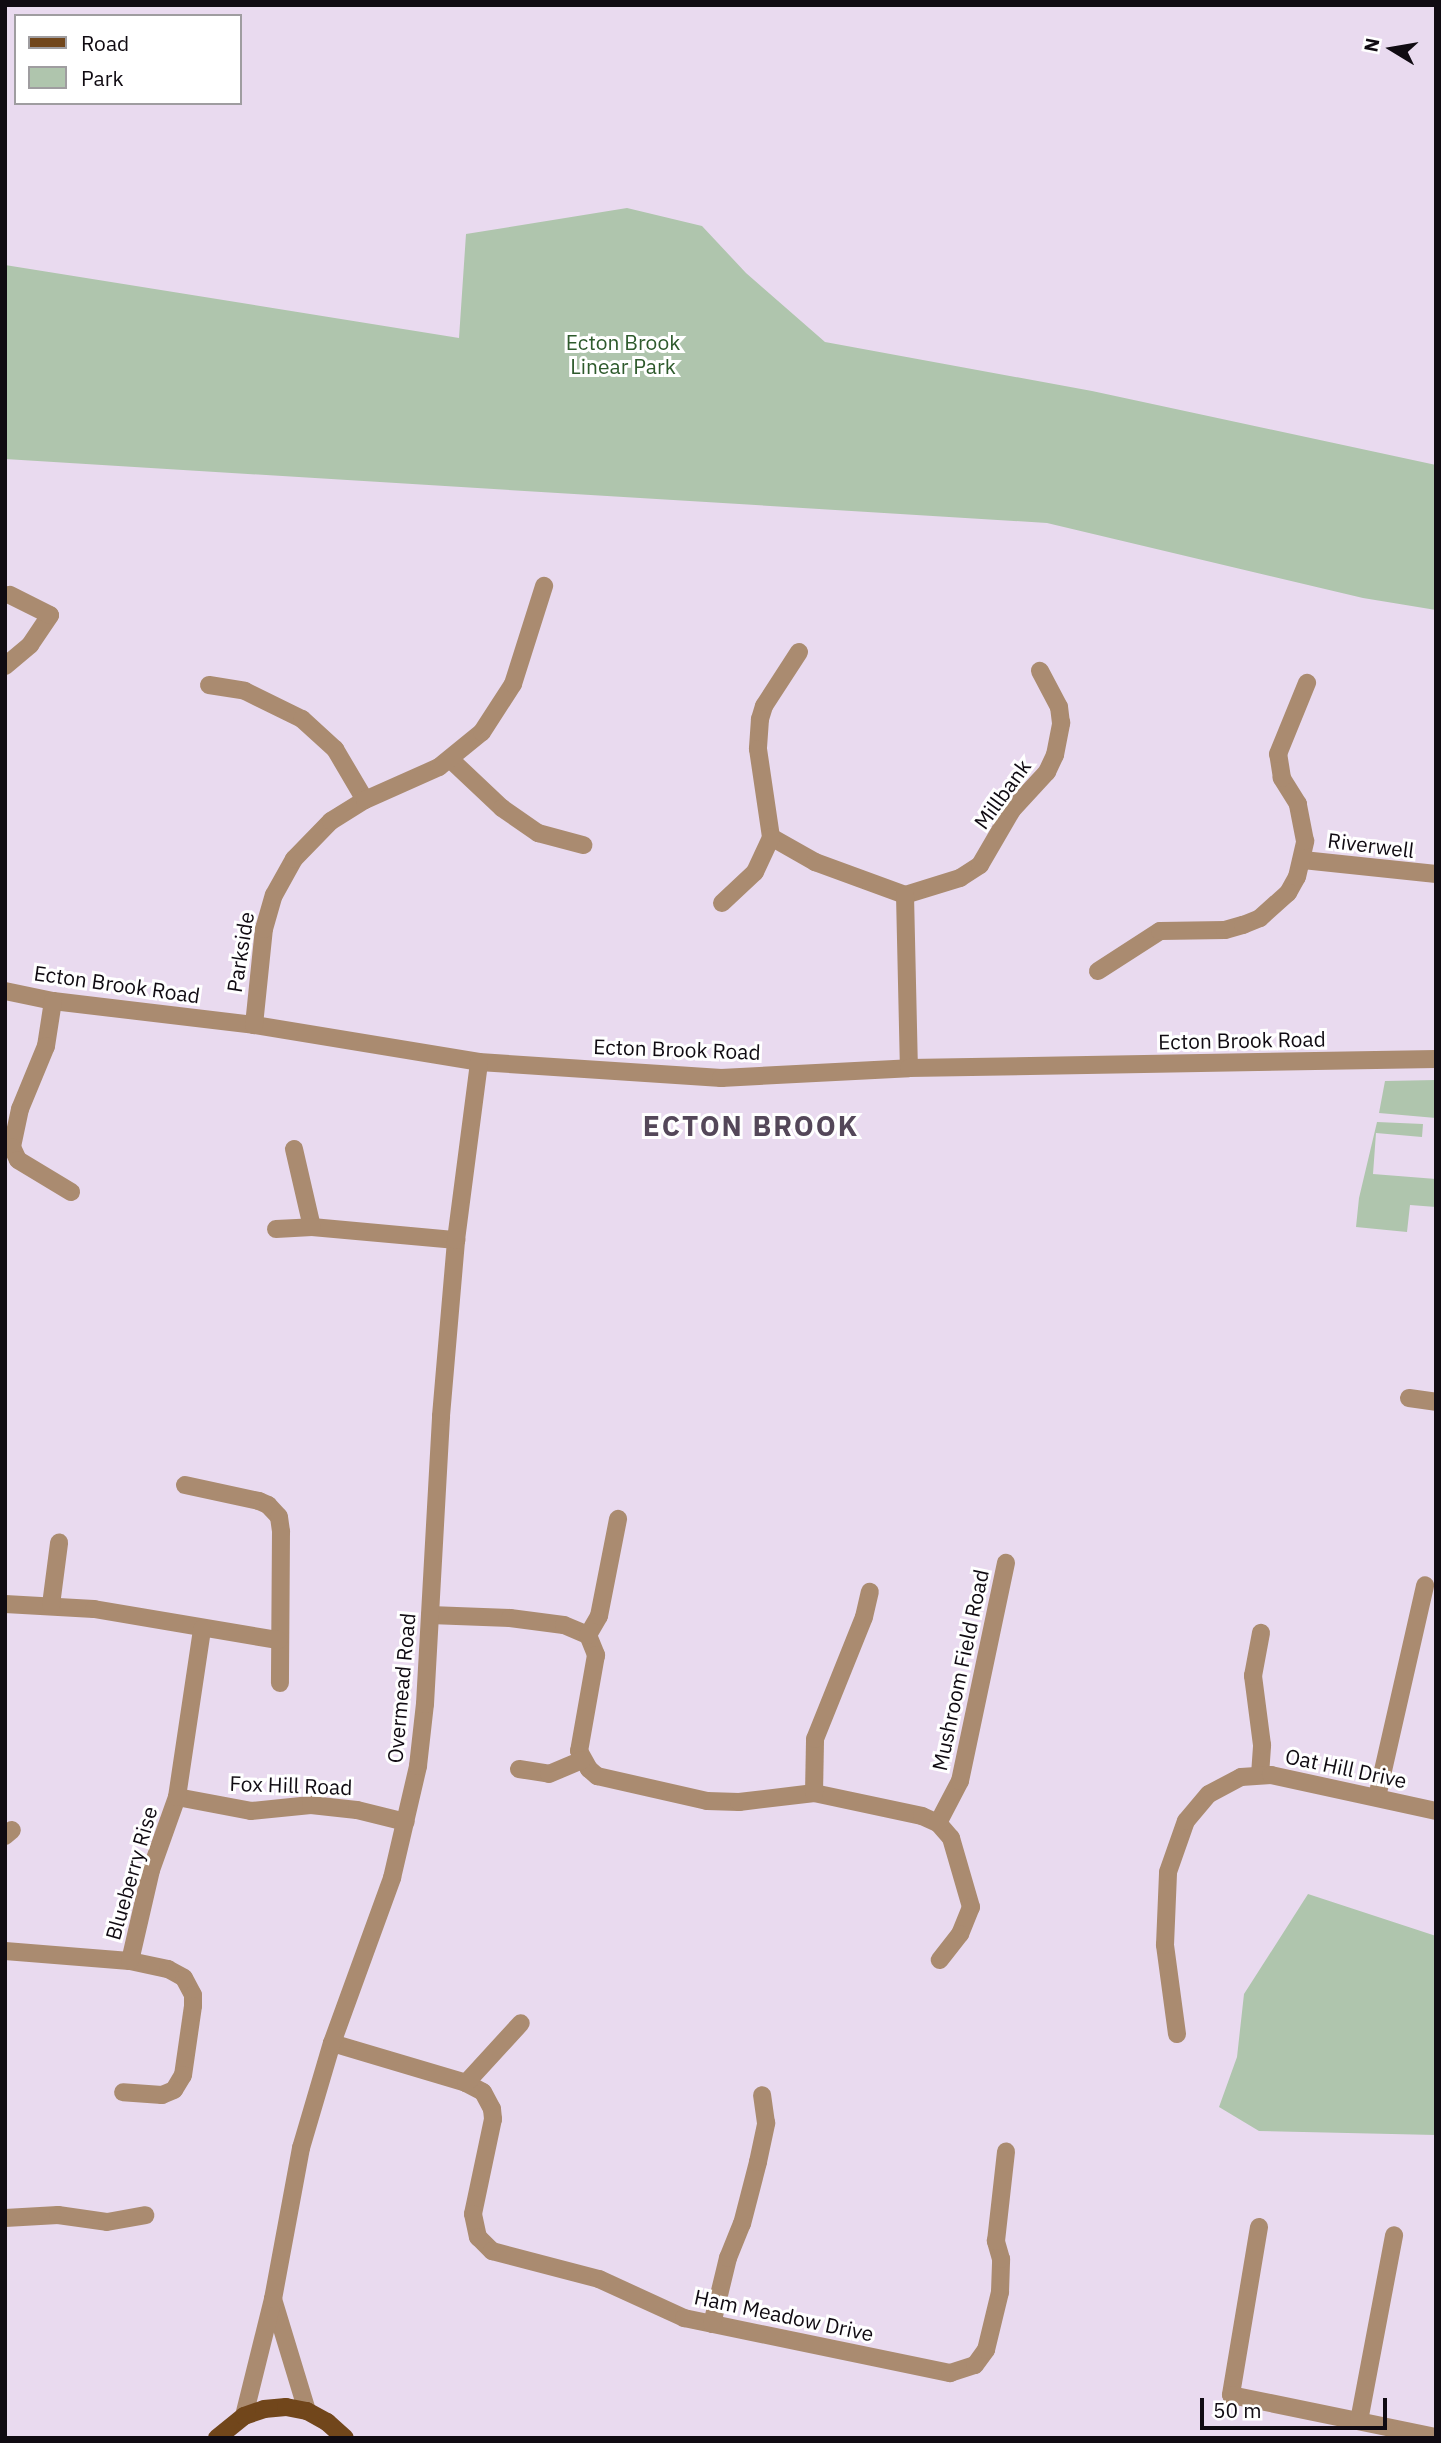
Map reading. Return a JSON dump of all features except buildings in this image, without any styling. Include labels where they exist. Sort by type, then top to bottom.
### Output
[{"type":"main road","points":[[217,2438],[244,2416],[264,2409],[286,2407],[307,2412],[327,2422],[345,2438]]},
{"type":"street","name":"Parkside","points":[[254,1025],[264,929],[277,888],[311,839],[331,821],[365,800],[451,760],[482,732],[513,684],[544,586]]},
{"type":"street","points":[[5,666],[30,645],[50,615],[10,595]]},
{"type":"street","points":[[722,903],[755,872],[771,837],[758,749],[760,719],[768,700],[799,652]]},
{"type":"street","name":"Millbank","points":[[905,895],[960,878],[980,865],[1012,810],[1046,772],[1055,755],[1061,723],[1059,707],[1040,671]]},
{"type":"street","name":"Riverwell","points":[[1098,971],[1160,931],[1225,930],[1260,918],[1288,893],[1303,860],[1303,822],[1298,804],[1282,778],[1278,754],[1307,683]]},
{"type":"street","points":[[209,685],[245,691],[302,719],[335,750],[365,800]]},
{"type":"street","points":[[451,760],[502,808],[538,832],[583,845]]},
{"type":"street","points":[[771,837],[815,862],[905,895],[909,1068]]},
{"type":"street","name":"Riverwell","points":[[1303,860],[1435,876]]},
{"type":"street","name":"Ecton Brook Road","points":[[5,991],[53,1000],[254,1025],[479,1062],[721,1078],[909,1068],[1436,1059]]},
{"type":"street","points":[[53,1000],[46,1046],[20,1109],[9,1154],[71,1192]]},
{"type":"street","name":"Overmead Road","points":[[244,2416],[273,2299],[301,2148],[332,2043],[383,1903],[406,1822],[418,1766],[425,1704],[441,1416],[456,1240],[479,1062]]},
{"type":"street","points":[[294,1149],[312,1227]]},
{"type":"street","points":[[276,1229],[312,1227],[456,1240]]},
{"type":"street","points":[[1409,1398],[1436,1402]]},
{"type":"street","points":[[186,1485],[259,1501],[279,1517],[280,1683]]},
{"type":"street","points":[[588,1634],[599,1616],[618,1519]]},
{"type":"street","points":[[51,1605],[59,1542]]},
{"type":"street","name":"Mushroom Field Road","points":[[938,1823],[960,1781],[1006,1563]]},
{"type":"street","points":[[1377,1797],[1425,1585]]},
{"type":"street","points":[[814,1793],[815,1739],[864,1617],[870,1592]]},
{"type":"street","points":[[5,1604],[51,1605],[158,1619],[202,1629],[278,1640]]},
{"type":"street","points":[[430,1615],[510,1618],[564,1625],[588,1634],[596,1656],[578,1740],[582,1760],[589,1769],[608,1779],[707,1801],[739,1802],[814,1793],[922,1816],[938,1823],[951,1838],[971,1907],[960,1934],[940,1960]]},
{"type":"street","points":[[177,1797],[202,1629]]},
{"type":"street","points":[[1260,1775],[1262,1745],[1253,1676],[1261,1633]]},
{"type":"street","points":[[519,1769],[549,1774],[582,1760]]},
{"type":"street","name":"Oat Hill Drive","points":[[1177,2034],[1164,1945],[1168,1872],[1186,1821],[1196,1806],[1224,1784],[1260,1775],[1436,1811]]},
{"type":"street","name":"Fox Hill Road","points":[[177,1797],[251,1811],[311,1805],[357,1810],[406,1822]]},
{"type":"street","name":"Blueberry Rise","points":[[5,1951],[130,1962],[151,1870],[177,1797]]},
{"type":"street","points":[[123,2092],[162,2095],[174,2090],[183,2075],[193,2006],[190,1985],[177,1972],[130,1962]]},
{"type":"street","points":[[466,2083],[520,2022]]},
{"type":"street","name":"Ham Meadow Drive","points":[[332,2043],[466,2083],[483,2092],[492,2109],[493,2119],[474,2214],[478,2237],[486,2246],[500,2254],[599,2279],[684,2318],[950,2372],[968,2370],[986,2350],[1000,2291],[1001,2259],[996,2241],[1006,2152]]},
{"type":"street","points":[[712,2324],[728,2258],[742,2224],[758,2162],[766,2123],[762,2095]]},
{"type":"street","points":[[5,2218],[58,2215],[107,2222],[145,2215]]},
{"type":"street","points":[[1259,2227],[1231,2395],[1436,2437]]},
{"type":"street","points":[[1359,2421],[1394,2235]]},
{"type":"street","name":"Overmead Road","points":[[273,2299],[307,2412]]},
{"type":"green space","name":"Ecton Brook Linear Park","points":[[627,208],[702,226],[746,273],[825,342],[1092,391],[1436,465],[1436,610],[1363,598],[1047,523],[5,459],[5,265],[459,338],[466,234]]},
{"type":"green space","points":[[1436,1080],[1436,1118],[1379,1113],[1385,1081]]},
{"type":"green space","points":[[1377,1122],[1423,1124],[1422,1137],[1376,1133],[1373,1174],[1436,1179],[1436,1207],[1410,1205],[1407,1232],[1356,1227],[1359,1198]]},
{"type":"green space","points":[[1308,1894],[1436,1936],[1436,2135],[1259,2131],[1219,2107],[1237,2057],[1244,1994]]},
{"type":"district","name":"ECTON BROOK","points":[[751,1126]]}]
